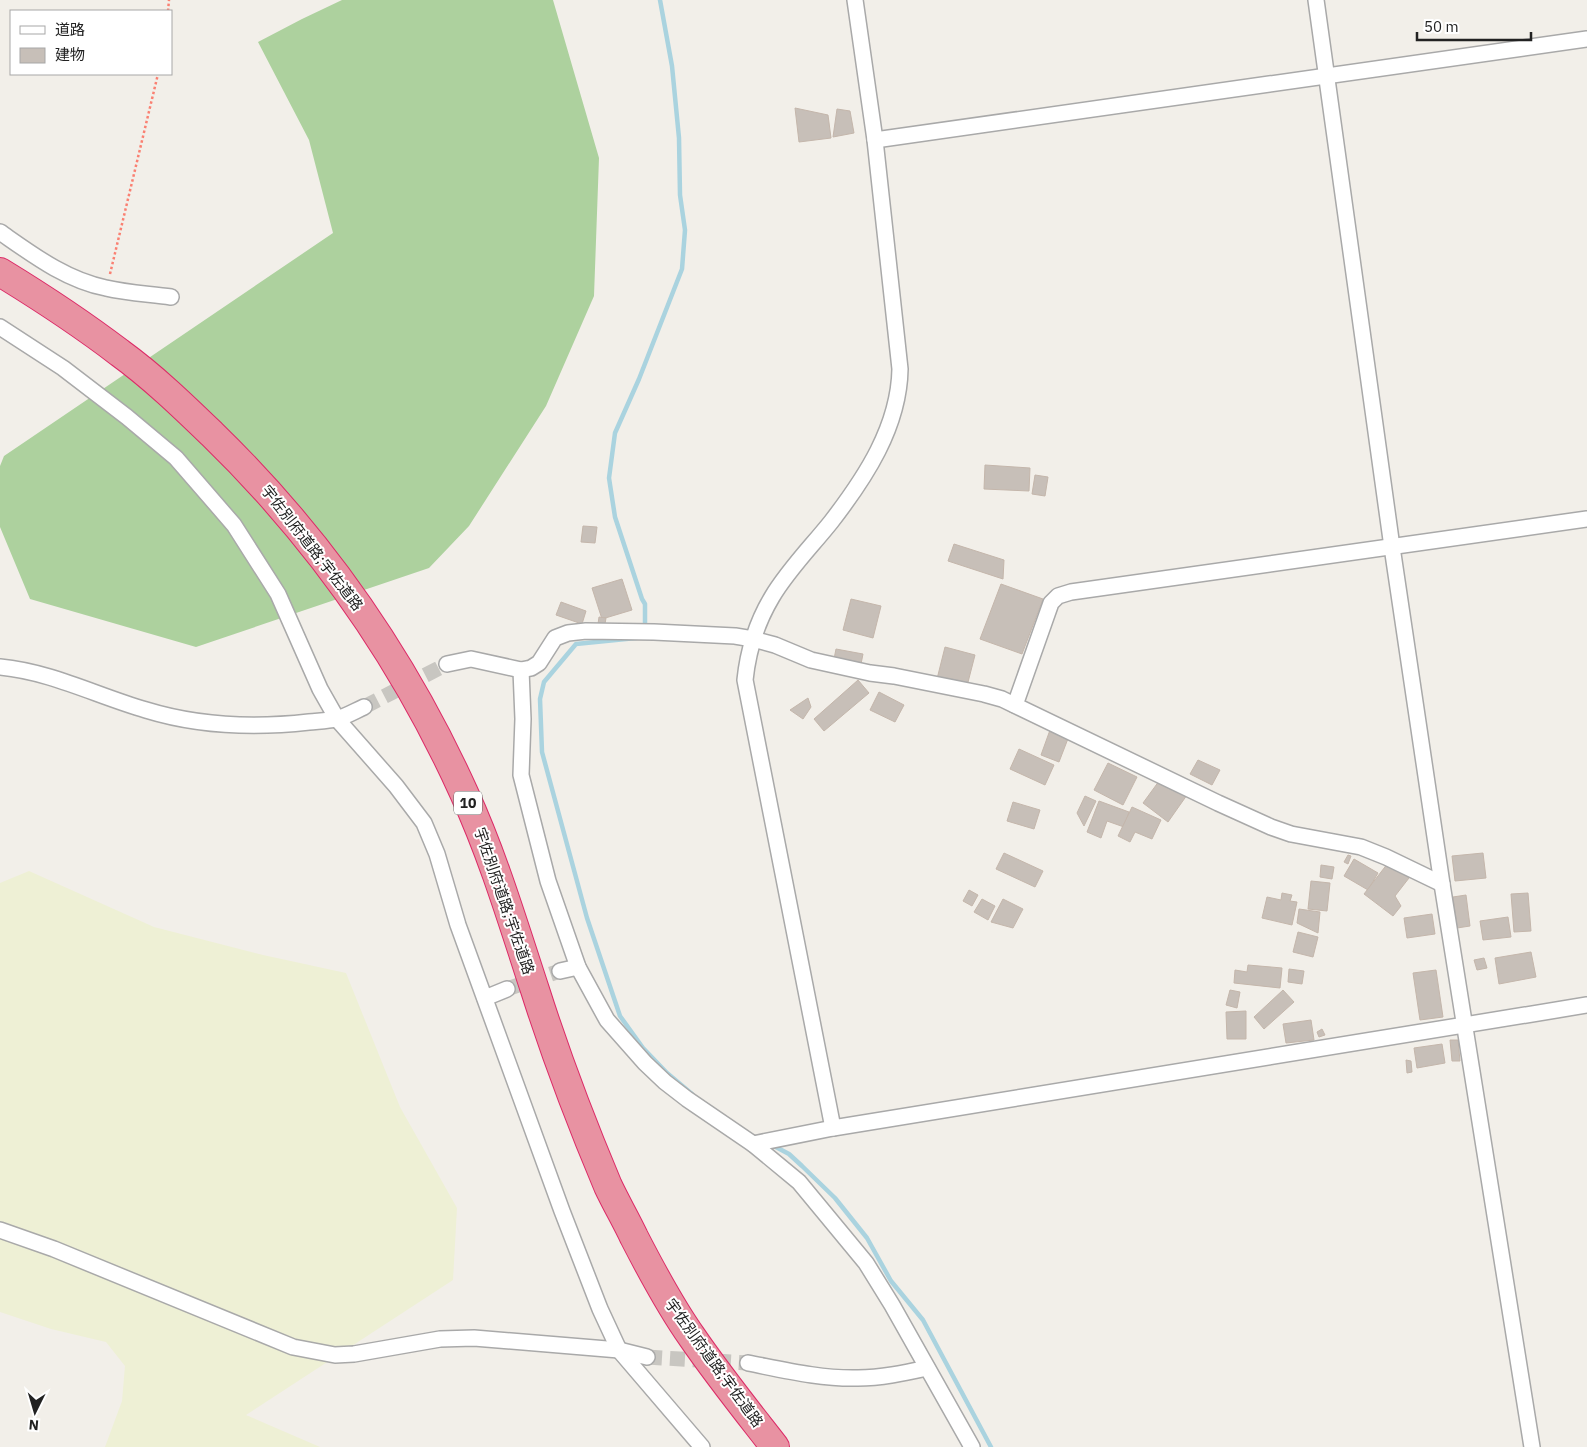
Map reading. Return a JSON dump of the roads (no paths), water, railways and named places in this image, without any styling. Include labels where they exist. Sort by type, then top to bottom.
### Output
[{"type":"highway","name":"宇佐別府道路;宇佐道路","points":[[0,272],[120,353],[196,418],[258,480],[324,559],[377,632],[399,667],[442,746],[465,794],[507,903],[560,1065],[610,1189],[656,1281],[691,1336],[775,1447]]},
{"type":"highway","points":[[0,286],[120,353]]},
{"type":"street","points":[[833,1128],[745,680],[753,639],[770,599],[783,580],[831,522],[878,451],[886,433],[900,388],[900,369],[875,140],[855,0]]},
{"type":"street","points":[[1316,0],[1392,547],[1442,884],[1532,1447]]},
{"type":"street","points":[[875,140],[1587,39]]},
{"type":"street","points":[[0,232],[44,263],[84,282],[106,288],[171,297]]},
{"type":"street","points":[[0,326],[63,368],[169,452],[234,524],[278,594],[320,689],[337,719],[396,786],[424,823],[438,854],[458,925],[562,1211],[600,1309],[619,1350],[702,1447]]},
{"type":"street","points":[[1015,706],[1051,603],[1058,596],[1071,592],[1587,518]]},
{"type":"street","points":[[448,664],[471,659],[521,670],[531,668],[539,663],[555,638],[568,633],[586,631],[719,634],[753,639],[811,660],[984,694],[1015,706],[1262,823],[1291,834],[1361,847],[1442,884]]},
{"type":"street","points":[[0,667],[21,669],[62,680],[146,710],[185,719],[252,725],[280,725],[337,719],[364,707]]},
{"type":"street","points":[[521,670],[523,719],[521,775],[548,881],[578,967],[607,1020],[645,1063],[687,1099],[754,1144],[799,1182],[860,1255],[892,1305],[972,1447]]},
{"type":"street","points":[[560,971],[578,967]]},
{"type":"street","points":[[485,998],[507,989]]},
{"type":"street","points":[[754,1144],[833,1128],[1587,1005]]},
{"type":"street","points":[[0,1230],[54,1249],[293,1347],[302,1349],[335,1355],[354,1354],[440,1339],[474,1338],[619,1350],[647,1357]]},
{"type":"street","points":[[748,1363],[811,1374],[858,1378],[927,1368]]},
{"type":"waterway","points":[[645,630],[645,604],[615,517],[609,478],[615,433],[639,379],[682,269],[685,230],[680,195],[679,138],[672,66],[660,0]]},
{"type":"waterway","points":[[636,638],[576,644],[544,682],[540,699],[542,752],[587,918],[620,1016],[643,1048],[667,1073],[692,1094]]},
{"type":"waterway","points":[[772,1145],[789,1154],[835,1198],[867,1238],[891,1281],[923,1320],[991,1447]]},
{"type":"tunnel","points":[[364,707],[447,664]]},
{"type":"tunnel","points":[[507,989],[560,971]]},
{"type":"tunnel","points":[[647,1357],[748,1363]]}]
